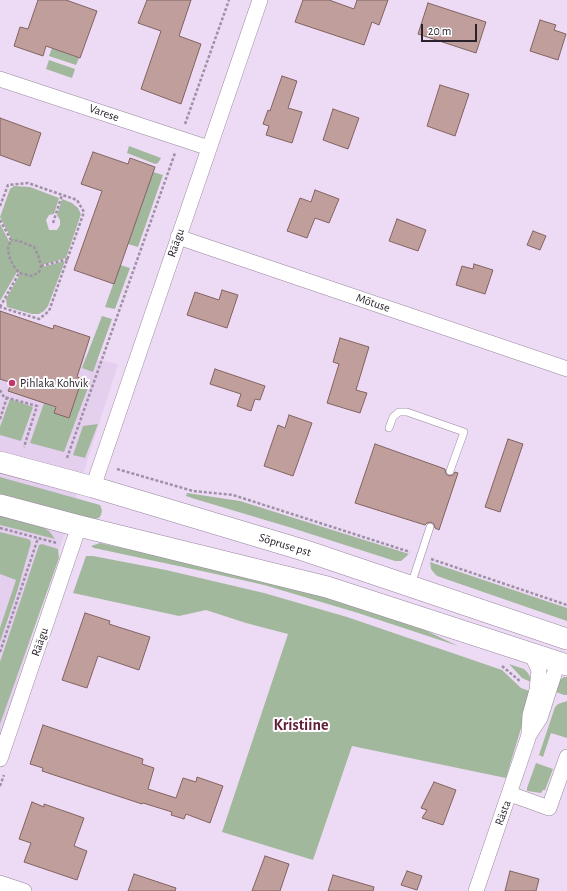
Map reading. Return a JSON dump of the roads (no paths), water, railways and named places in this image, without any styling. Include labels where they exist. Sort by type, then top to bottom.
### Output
[{"type":"main road","name":"Sõpruse pst","points":[[0,462],[93,487],[303,550],[567,639]]},
{"type":"main road","points":[[0,505],[327,587],[563,664]]},
{"type":"street","name":"Räägu","points":[[93,487],[260,0]]},
{"type":"street","name":"Varese","points":[[0,78],[209,148]]},
{"type":"street","name":"Mõtuse","points":[[178,237],[567,369]]},
{"type":"street","name":"Räägu","points":[[0,759],[80,526]]},
{"type":"street","name":"Rästa","points":[[476,891],[529,735],[530,715],[537,690],[539,670],[531,653]]},
{"type":"street","name":"Rästa","points":[[529,735],[540,718],[563,664]]},
{"type":"street","points":[[510,794],[549,808],[567,757]]},
{"type":"street","points":[[0,883],[24,891]]},
{"type":"lane","points":[[389,428],[393,417],[399,412],[407,412],[464,432],[450,471]]},
{"type":"lane","points":[[411,587],[430,527]]},
{"type":"place","name":"Pihlaka Kohvik","points":[[12,383]]},
{"type":"district","name":"Kristiine","points":[[301,725]]}]
